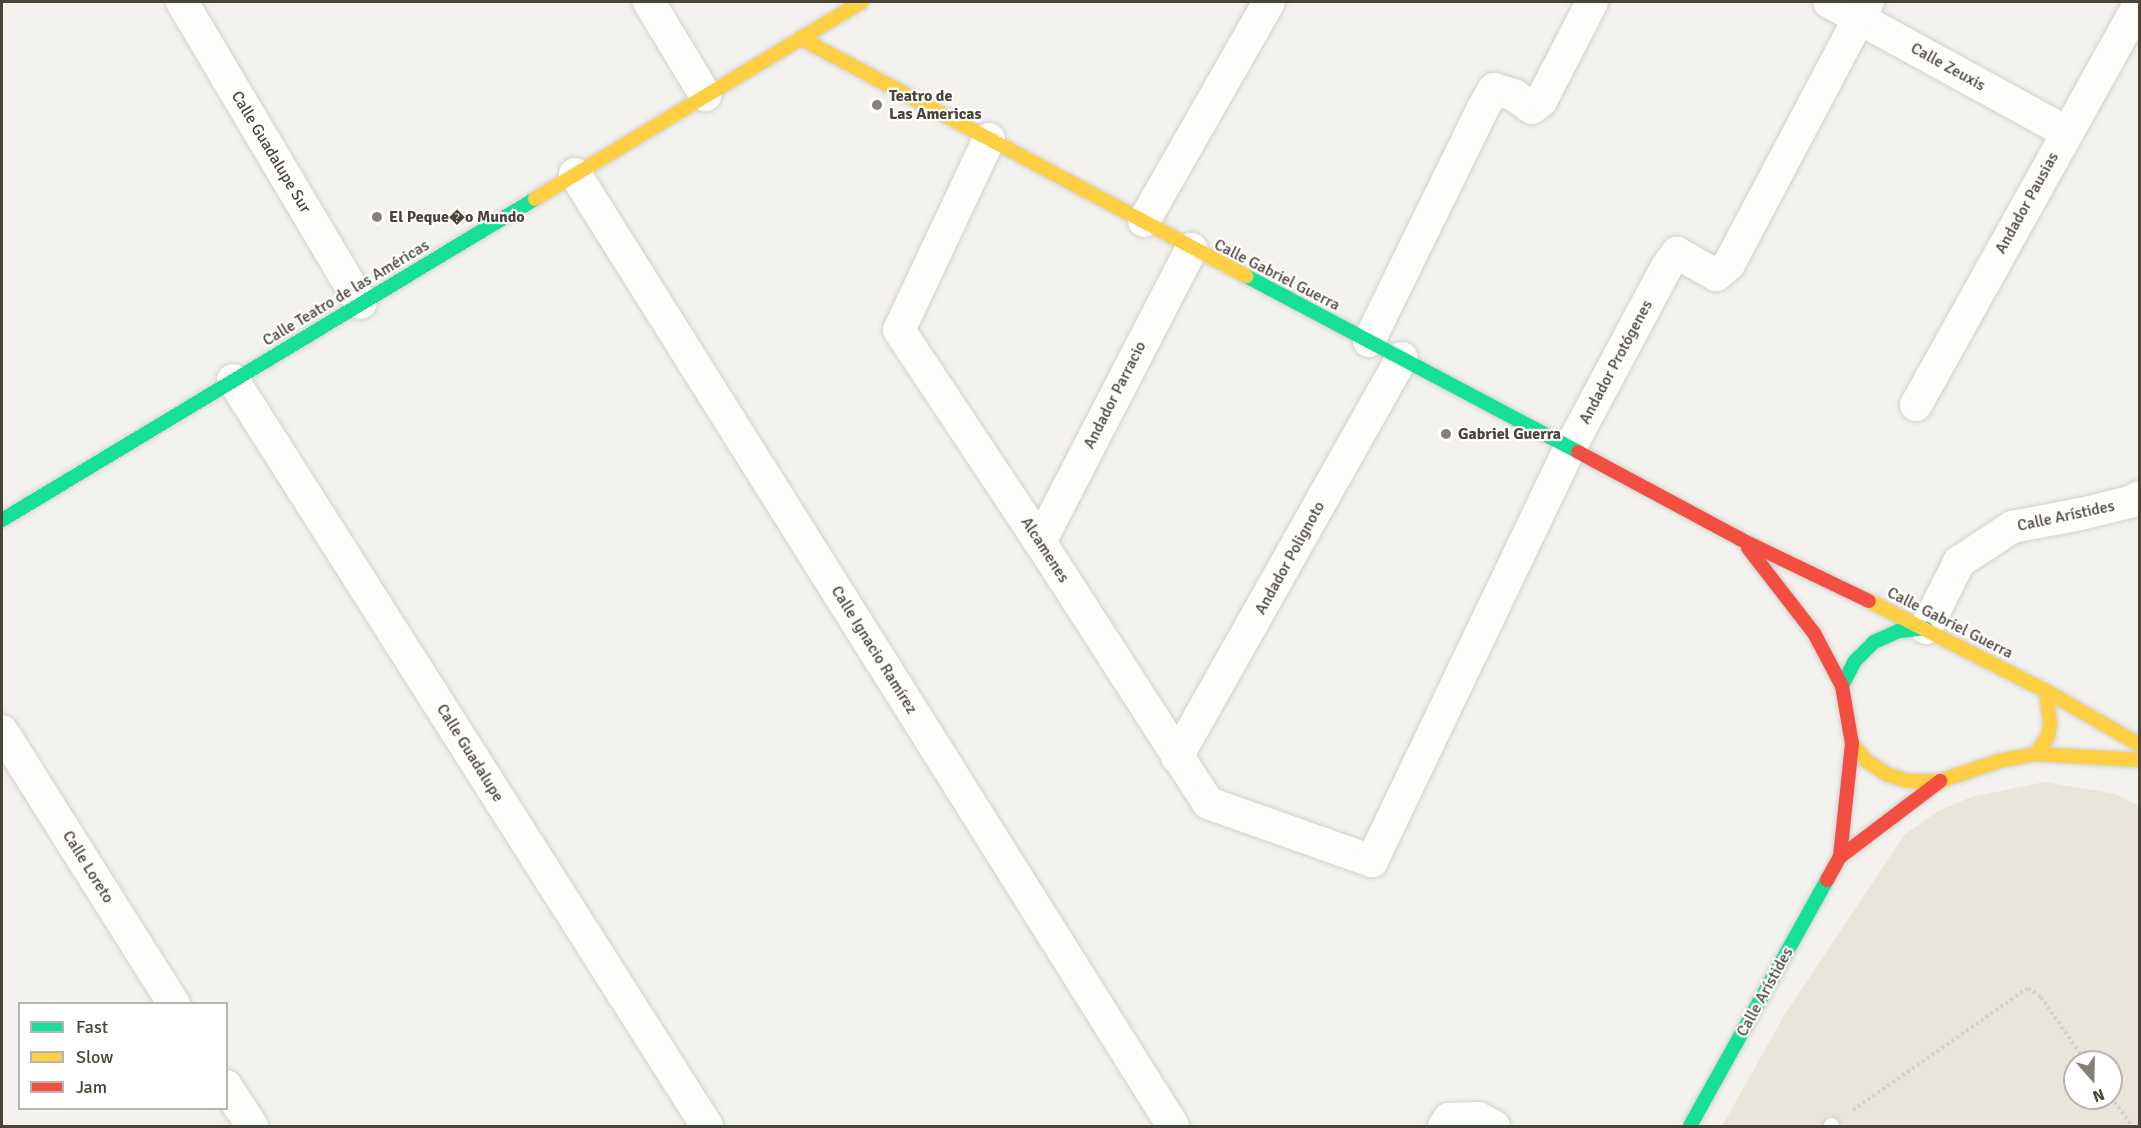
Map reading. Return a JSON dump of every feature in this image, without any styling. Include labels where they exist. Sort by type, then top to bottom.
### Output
[{"type":"street","name":"Calle Guadalupe Sur","points":[[182,2],[361,303]]},
{"type":"street","points":[[650,2],[705,95]]},
{"type":"street","name":"Calle Teatro de las Américas","points":[[3,517],[861,2]]},
{"type":"street","points":[[1144,221],[1269,2]]},
{"type":"street","points":[[1369,340],[1494,89],[1514,95],[1532,108],[1541,100],[1592,2]]},
{"type":"street","name":"Calle Zeuxis","points":[[1829,2],[1863,10],[2066,132]]},
{"type":"street","name":"Andador Pausias","points":[[1917,405],[2139,2]]},
{"type":"street","name":"Andador Protógenes","points":[[1372,861],[1570,448],[1666,268],[1677,253],[1716,275],[1729,264],[1863,10]]},
{"type":"street","name":"Calle Gabriel Guerra","points":[[800,38],[1144,221],[1191,249],[1369,340],[1740,539],[1926,628],[2046,691],[2139,746]]},
{"type":"street","name":"Alcamenes","points":[[989,139],[899,330],[1040,542],[1208,802],[1372,861]]},
{"type":"street","name":"Calle Ignacio Ramírez","points":[[575,174],[1173,1126]]},
{"type":"street","name":"Andador Parracio","points":[[1040,542],[1191,249]]},
{"type":"street","name":"Andador Polignoto","points":[[1177,757],[1402,358]]},
{"type":"street","name":"Calle Guadalupe","points":[[233,380],[707,1126]]},
{"type":"street","name":"Calle Arístides","points":[[1926,628],[1959,562],[2012,527],[2136,495]]},
{"type":"street","name":"Calle Gabriel Guerra","points":[[1740,539],[1788,596],[1814,633],[1842,686],[1852,744]]},
{"type":"street","points":[[1842,686],[1855,661],[1874,642],[1899,631],[1926,628]]},
{"type":"street","points":[[2036,754],[2048,736],[2050,723],[2046,691]]},
{"type":"street","name":"Calle Loreto","points":[[2,731],[173,1002]]},
{"type":"street","points":[[1852,744],[1867,762],[1886,774],[1907,781],[1940,781],[1999,761],[2036,754],[2087,755],[2139,760]]},
{"type":"street","name":"Calle Arístides","points":[[1690,1126],[1840,857],[1852,744]]},
{"type":"street","name":"Calle Arístides","points":[[1840,857],[1940,781]]},
{"type":"street","points":[[228,1089],[252,1126]]},
{"type":"street","points":[[1444,1126],[1449,1119],[1478,1118],[1494,1126]]},
{"type":"path","points":[[1831,1126],[2028,988],[2041,998],[2078,1050]]},
{"type":"path","points":[[2120,1110],[2132,1126]]},
{"type":"shaded area","points":[[2044,782],[2116,794],[2139,806],[2139,1126],[1722,1126],[1785,1014],[1904,835],[1938,811],[1971,797]]},
{"type":"traffic: fast","points":[[2,520],[535,199]]},
{"type":"traffic: fast","points":[[1246,276],[1578,452]]},
{"type":"traffic: fast","points":[[1842,686],[1855,661],[1874,642],[1899,631],[1926,628]]},
{"type":"traffic: fast","points":[[1690,1126],[1827,880]]},
{"type":"traffic: slow","points":[[535,199],[861,2]]},
{"type":"traffic: slow","points":[[800,38],[1246,276]]},
{"type":"traffic: slow","points":[[1869,601],[2046,691],[2140,745]]},
{"type":"traffic: slow","points":[[2036,754],[2048,736],[2050,723],[2046,691]]},
{"type":"traffic: slow","points":[[1852,744],[1867,761],[1886,774],[1907,781],[1940,781],[1999,761],[2036,754],[2140,760]]},
{"type":"traffic: jam","points":[[1578,452],[1740,539],[1869,601]]},
{"type":"traffic: jam","points":[[1748,548],[1814,633],[1842,686],[1852,744],[1840,857]]},
{"type":"traffic: jam","points":[[1827,880],[1840,857],[1940,781]]},
{"type":"place","name":"Teatro de Las Americas","points":[[877,105]]},
{"type":"place","name":"El Peque�o Mundo","points":[[377,217]]},
{"type":"place","name":"Gabriel Guerra","points":[[1446,434]]}]
